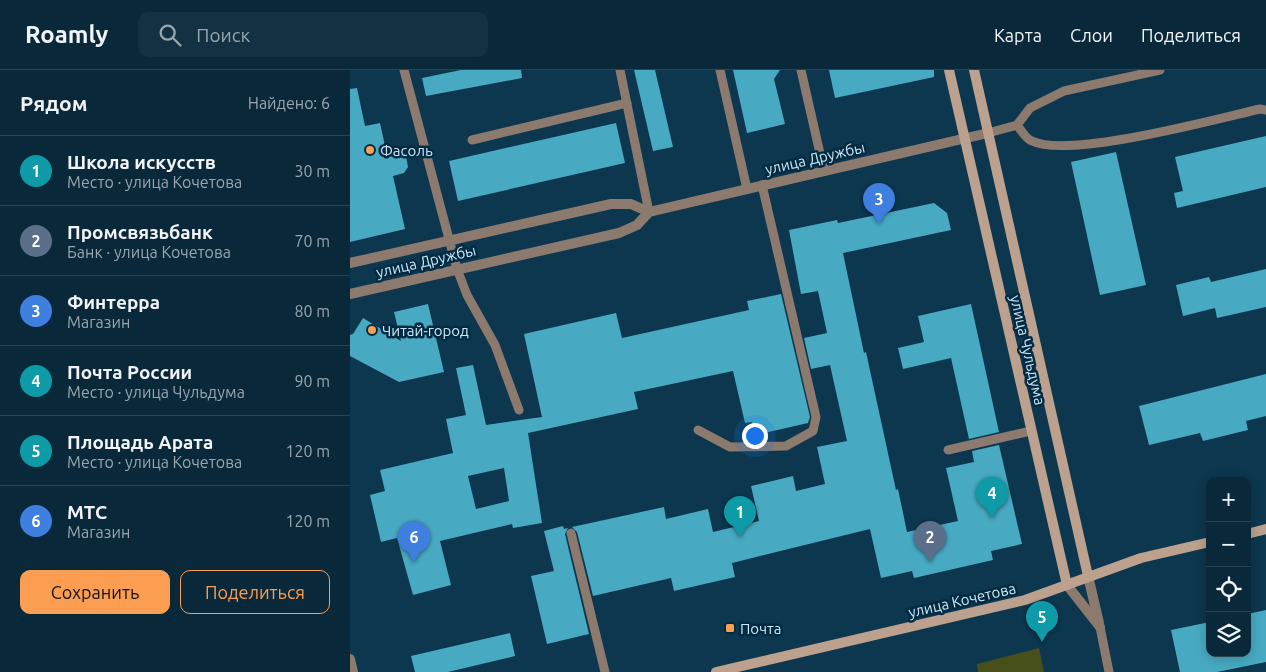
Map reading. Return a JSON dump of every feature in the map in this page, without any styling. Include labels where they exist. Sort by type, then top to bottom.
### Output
[{"type":"main road","name":"улица Чульдума","points":[[948,70],[1067,585]]},
{"type":"main road","name":"улица Чульдума","points":[[974,70],[1088,576]]},
{"type":"main road","points":[[1251,533],[1266,529]]},
{"type":"main road","name":"улица Кочетова","points":[[716,672],[1025,600],[1141,558],[1206,543]]},
{"type":"street","name":"улица Дружбы","points":[[350,294],[619,233],[637,225],[649,212],[988,133]]},
{"type":"street","name":"улица Дружбы","points":[[350,263],[611,204],[631,204],[649,212]]},
{"type":"street","name":"улица Чульдума","points":[[1088,576],[1100,627]]},
{"type":"street","name":"улица Чульдума","points":[[1067,585],[1100,627]]},
{"type":"street","points":[[350,659],[353,672]]},
{"type":"lane","points":[[404,70],[457,269],[467,295],[496,345],[519,410]]},
{"type":"lane","points":[[620,70],[649,212]]},
{"type":"lane","points":[[720,70],[747,189]]},
{"type":"lane","points":[[801,70],[824,171]]},
{"type":"lane","points":[[988,133],[1017,125],[1030,108],[1064,91],[1160,70]]},
{"type":"lane","points":[[472,140],[627,103]]},
{"type":"lane","points":[[1017,125],[1030,141],[1044,145],[1076,146],[1144,135],[1260,109],[1266,110]]},
{"type":"lane","points":[[698,430],[730,447],[786,446],[813,431],[816,417],[762,185]]},
{"type":"lane","points":[[948,450],[1031,431]]},
{"type":"lane","points":[[571,533],[604,672]]},
{"type":"lane","name":"улица Чульдума","points":[[1100,627],[1109,672]]},
{"type":"green space","points":[[1039,648],[1044,672],[978,672],[977,664]]},
{"type":"building","points":[[461,70],[521,70],[522,78],[426,96],[422,78]]},
{"type":"building","points":[[634,70],[655,70],[673,147],[653,151]]},
{"type":"building","points":[[733,70],[780,70],[774,79],[785,124],[747,133]]},
{"type":"building","points":[[829,70],[934,70],[934,77],[835,98]]},
{"type":"building","points":[[357,88],[365,126],[380,123],[387,155],[399,152],[406,156],[408,167],[404,173],[393,176],[405,229],[350,242],[350,89]]},
{"type":"building","points":[[616,123],[625,163],[458,201],[449,161]]},
{"type":"building","points":[[1266,136],[1266,187],[1177,208],[1174,193],[1183,191],[1175,157]]},
{"type":"building","points":[[1116,152],[1146,285],[1100,295],[1071,162]]},
{"type":"building","points":[[934,203],[947,213],[951,230],[843,253],[896,490],[898,489],[907,532],[958,521],[946,468],[974,462],[972,451],[999,445],[1022,544],[991,551],[993,560],[914,578],[912,571],[881,578],[870,529],[732,563],[735,577],[674,591],[671,578],[593,596],[577,532],[572,527],[664,507],[666,519],[708,509],[713,532],[759,521],[751,486],[793,476],[796,491],[825,484],[817,447],[847,441],[830,365],[811,369],[804,338],[827,333],[818,291],[801,294],[789,230],[837,220],[838,223]]},
{"type":"building","points":[[1266,269],[1266,307],[1217,318],[1215,308],[1183,316],[1176,285],[1209,277],[1211,282]]},
{"type":"building","points":[[781,294],[810,417],[808,423],[755,435],[752,422],[745,423],[733,371],[634,392],[638,409],[528,433],[542,523],[513,528],[512,524],[440,541],[451,585],[413,595],[397,538],[381,542],[370,495],[385,491],[380,470],[453,453],[446,419],[466,415],[456,368],[473,365],[486,425],[542,417],[524,334],[616,313],[622,338],[749,310],[747,301]],"holes":[[[504,468],[509,501],[476,509],[468,476]]]},
{"type":"building","points":[[428,304],[444,372],[399,382],[350,356],[350,335],[353,334],[363,318],[401,341],[394,312]]},
{"type":"building","points":[[971,304],[999,432],[969,439],[951,358],[903,369],[898,348],[924,342],[918,316]]},
{"type":"building","points":[[1266,374],[1266,416],[1246,421],[1248,430],[1203,441],[1200,433],[1149,445],[1139,406]]},
{"type":"building","points":[[563,526],[564,529],[568,528],[565,534],[589,634],[547,644],[531,576],[554,571],[544,531]]},
{"type":"building","points":[[1266,610],[1266,662],[1217,672],[1180,672],[1171,630],[1206,623],[1206,657],[1251,657],[1251,613]]},
{"type":"building","points":[[510,633],[515,656],[448,672],[415,672],[411,656]]},
{"type":"place","name":"Фасоль","points":[[370,150]]},
{"type":"place","name":"Финтерра","points":[[879,224]]},
{"type":"place","name":"Читай-город","points":[[372,330]]},
{"type":"place","name":"Почта России","points":[[992,518]]},
{"type":"place","name":"Школа искусств","points":[[740,537]]},
{"type":"place","name":"МТС","points":[[414,562]]},
{"type":"place","name":"Промсвязьбанк","points":[[930,562]]},
{"type":"place","name":"Почта","points":[[730,628]]},
{"type":"place","name":"Площадь Арата","points":[[1042,642]]}]
